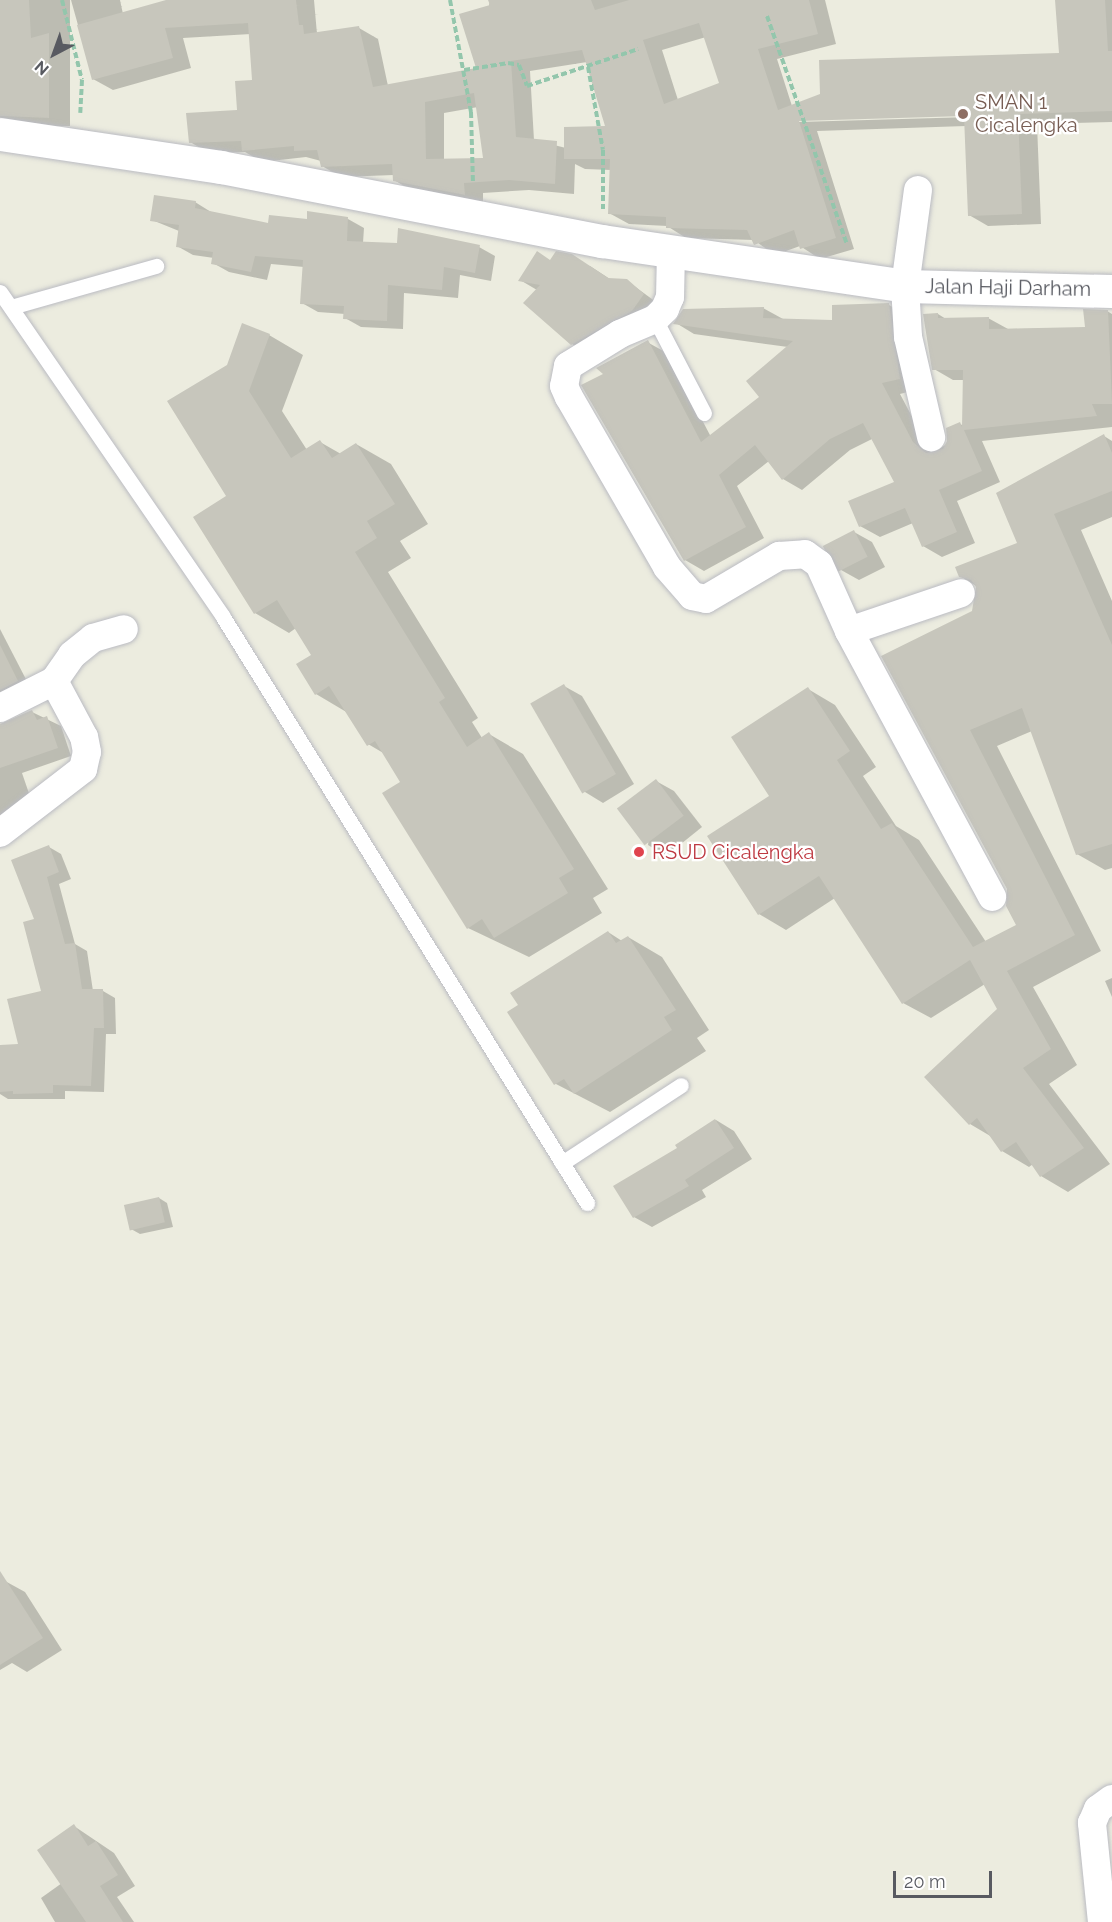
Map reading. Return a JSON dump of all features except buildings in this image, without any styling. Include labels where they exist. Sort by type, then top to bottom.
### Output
[{"type":"street","name":"Jalan Haji Darham","points":[[0,134],[220,167],[475,214],[602,241],[905,286],[1112,291]]},
{"type":"street","points":[[918,190],[905,286],[908,337],[931,436]]},
{"type":"street","points":[[671,251],[670,297],[655,319],[620,334],[568,366],[564,386],[667,567],[684,590],[706,599],[779,556],[805,554],[824,574],[849,631],[992,897]]},
{"type":"street","points":[[849,631],[961,593]]},
{"type":"street","points":[[0,708],[54,681],[72,655],[93,638],[124,629]]},
{"type":"street","points":[[0,833],[83,769],[87,752],[84,737],[54,681]]},
{"type":"street","points":[[1102,1922],[1092,1823],[1098,1809],[1112,1799]]},
{"type":"lane","points":[[11,307],[156,266]]},
{"type":"lane","points":[[0,292],[223,617],[587,1203]]},
{"type":"lane","points":[[655,319],[704,413]]},
{"type":"lane","points":[[562,1162],[681,1085]]},
{"type":"path","points":[[63,0],[82,80],[77,146]]},
{"type":"path","points":[[450,0],[471,112],[475,214]]},
{"type":"path","points":[[767,16],[860,279]]},
{"type":"path","points":[[464,70],[508,63],[519,65],[527,86],[638,49]]},
{"type":"path","points":[[588,67],[603,150],[602,241]]},
{"type":"place","name":"SMAN 1 Cicalengka","points":[[963,114]]},
{"type":"place","name":"RSUD Cicalengka","points":[[639,852]]}]
